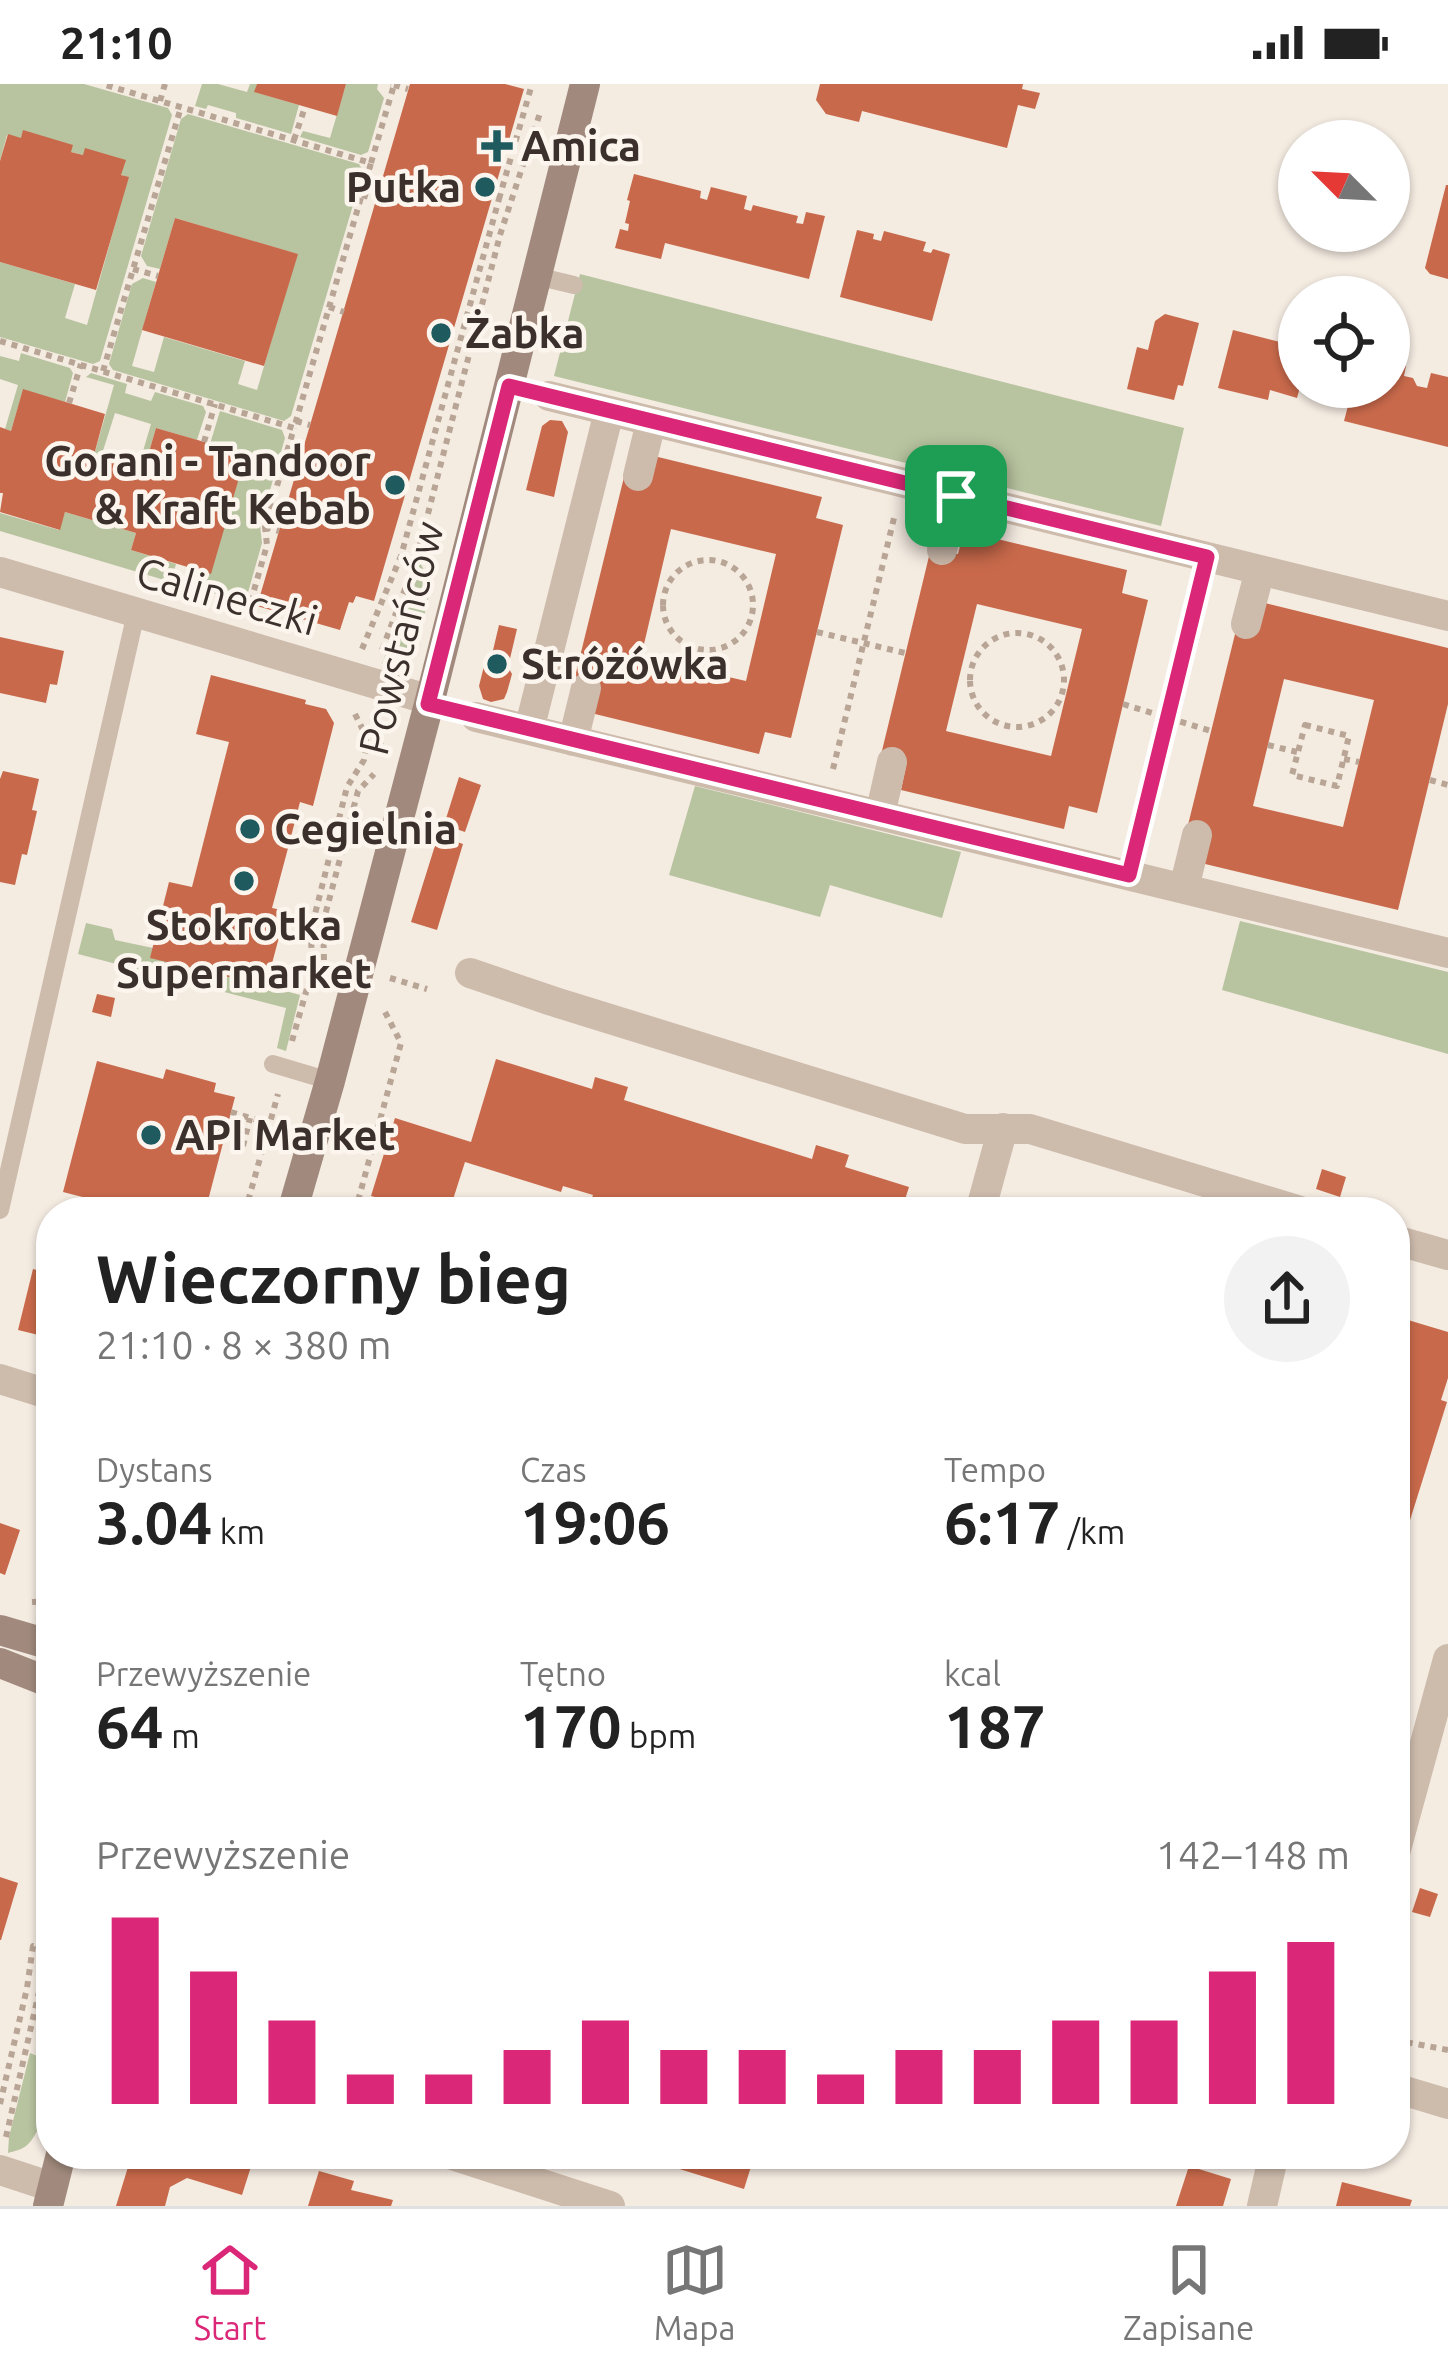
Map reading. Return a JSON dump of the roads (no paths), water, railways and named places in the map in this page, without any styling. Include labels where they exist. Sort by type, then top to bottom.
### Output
[{"type":"street","name":"Powstańców","points":[[296,1197],[429,702],[585,84]]},
{"type":"street","points":[[549,396],[1448,616]]},
{"type":"street","points":[[529,730],[609,412]]},
{"type":"street","points":[[638,476],[651,422]]},
{"type":"street","points":[[942,550],[956,496]]},
{"type":"street","points":[[1246,624],[1260,570]]},
{"type":"street","name":"Calineczki","points":[[0,572],[429,702]]},
{"type":"street","points":[[574,741],[586,688]]},
{"type":"street","points":[[476,717],[1448,952]]},
{"type":"street","points":[[880,815],[892,762]]},
{"type":"street","points":[[1184,888],[1197,836]]},
{"type":"street","points":[[470,973],[964,1129],[1030,1129],[1254,1197]]},
{"type":"street","points":[[984,1197],[1004,1128]]},
{"type":"street","points":[[1410,1244],[1448,1255]]},
{"type":"street","points":[[0,1379],[36,1390]]},
{"type":"street","points":[[0,1630],[36,1641]]},
{"type":"street","points":[[1410,1798],[1448,1659]]},
{"type":"street","points":[[0,1663],[36,1677]]},
{"type":"street","points":[[1410,2093],[1448,2104]]},
{"type":"street","points":[[2,2155],[50,2197]]},
{"type":"street","points":[[495,2169],[610,2206]]},
{"type":"street","points":[[1262,2206],[1271,2169]]},
{"type":"lane","points":[[536,276],[574,285]]},
{"type":"lane","points":[[509,386],[549,396]]},
{"type":"lane","points":[[0,1210],[136,613]]},
{"type":"lane","points":[[429,702],[476,717]]},
{"type":"lane","points":[[279,1066],[330,1081]]},
{"type":"place","name":"Amica","points":[[497,146]]},
{"type":"place","name":"Putka","points":[[485,187]]},
{"type":"place","name":"Żabka","points":[[441,333]]},
{"type":"place","name":"Gorani - Tandoor & Kraft Kebab","points":[[395,485]]},
{"type":"place","name":"Stróżówka","points":[[497,664]]},
{"type":"place","name":"Cegielnia","points":[[250,829]]},
{"type":"place","name":"Stokrotka Supermarket","points":[[244,881]]},
{"type":"place","name":"API Market","points":[[151,1135]]}]
